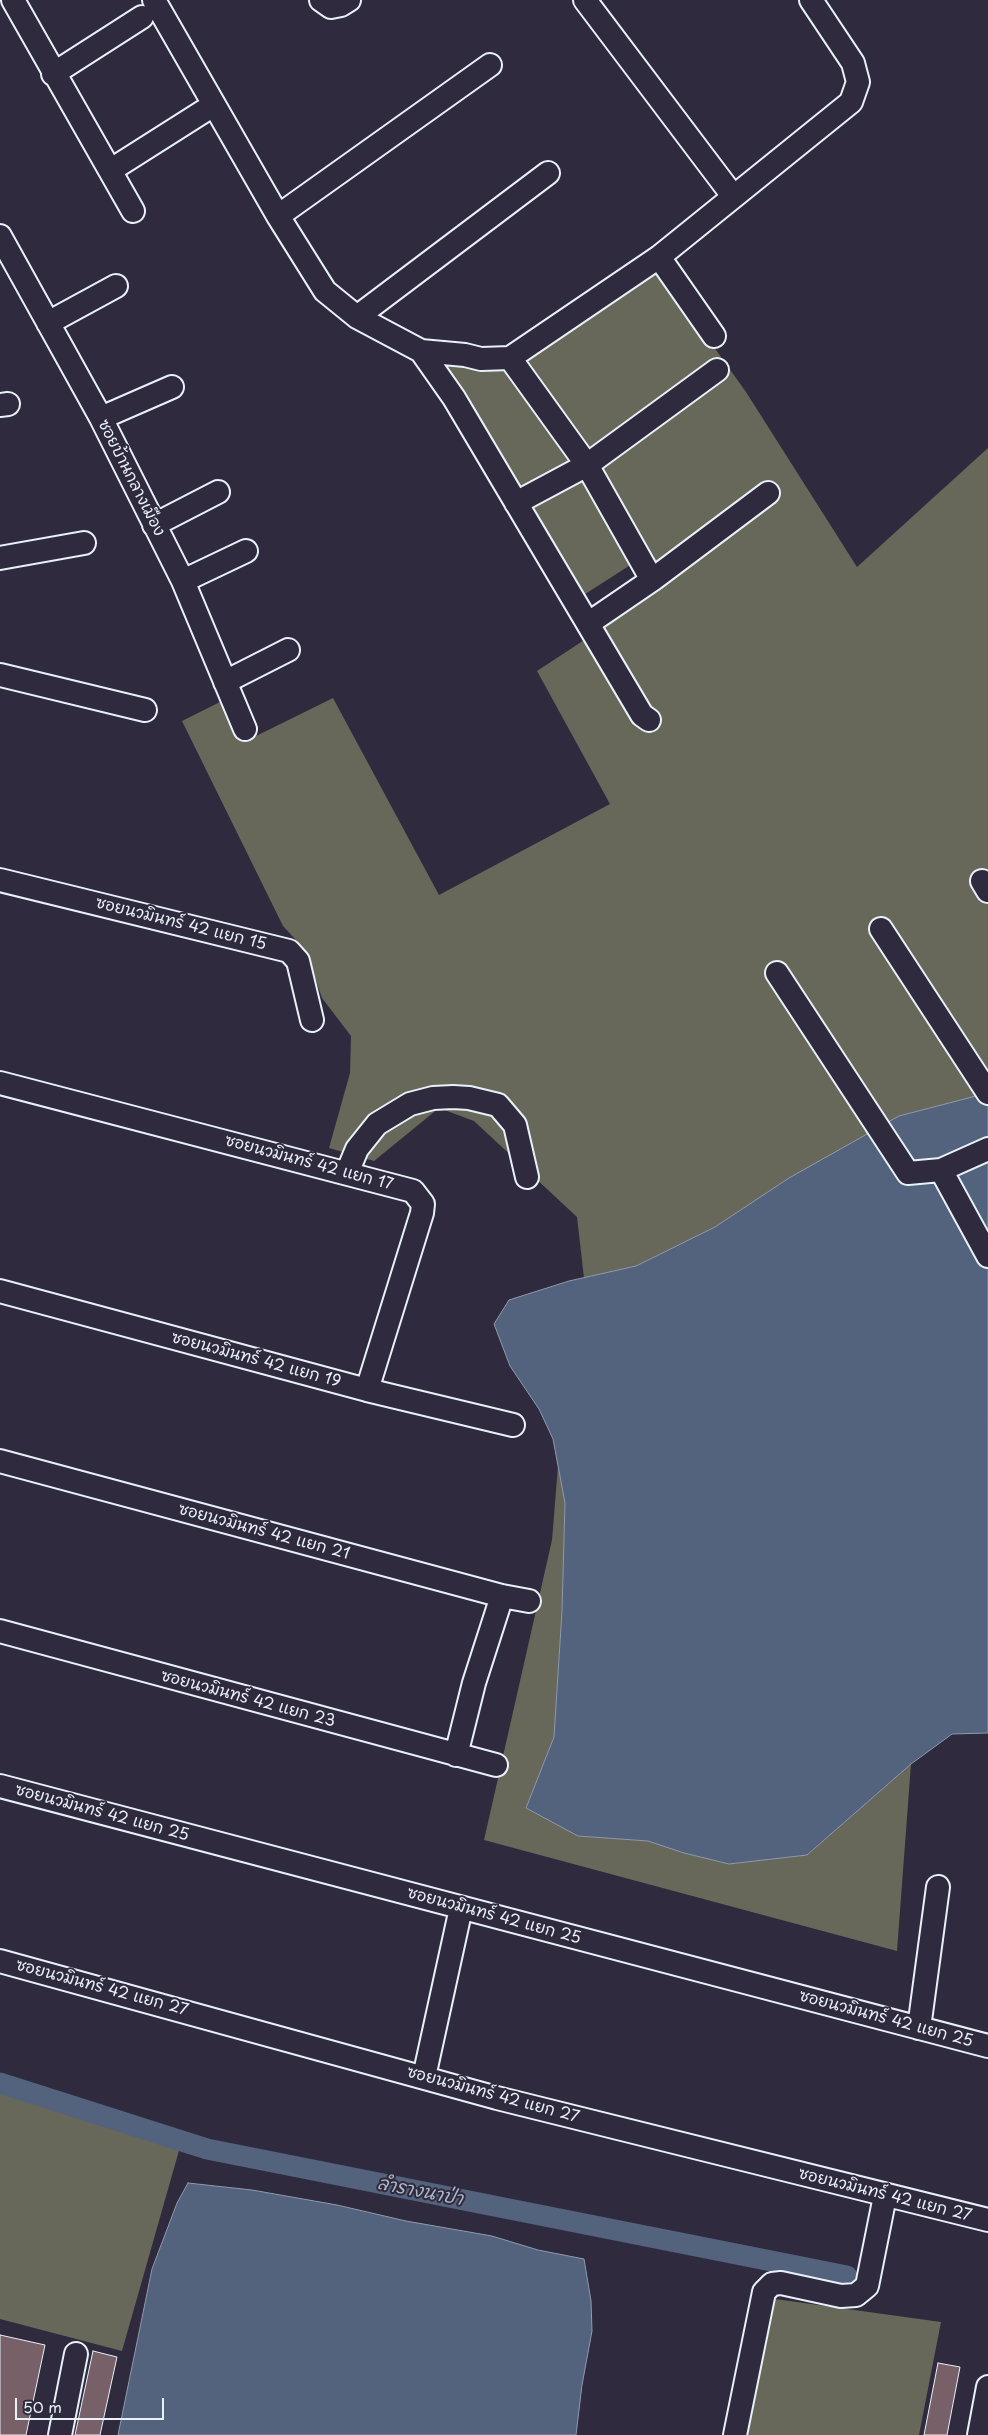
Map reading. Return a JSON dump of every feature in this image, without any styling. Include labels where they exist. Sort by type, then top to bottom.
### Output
[{"type":"street","points":[[13,0],[53,74],[112,170],[133,211]]},
{"type":"street","points":[[321,0],[331,7],[341,5],[348,0]]},
{"type":"street","points":[[585,0],[733,196]]},
{"type":"street","points":[[53,74],[148,8],[325,291],[357,317],[421,350],[465,355],[481,359],[510,358],[659,257],[851,102],[858,82],[853,63],[811,0]]},
{"type":"street","points":[[278,216],[490,64]]},
{"type":"street","points":[[112,170],[204,110]]},
{"type":"street","points":[[357,317],[548,172]]},
{"type":"street","name":"ซอยบ้านกลางเมือง","points":[[0,236],[101,418],[183,581],[244,729]]},
{"type":"street","points":[[659,257],[714,336]]},
{"type":"street","points":[[48,323],[116,286]]},
{"type":"street","points":[[421,350],[454,398],[642,715],[649,720]]},
{"type":"street","points":[[510,358],[586,464],[652,580]]},
{"type":"street","points":[[516,503],[586,464],[717,370]]},
{"type":"street","points":[[101,418],[172,387]]},
{"type":"street","points":[[154,525],[218,492]]},
{"type":"street","points":[[589,623],[652,580],[768,492]]},
{"type":"street","points":[[0,558],[84,543]]},
{"type":"street","points":[[183,581],[246,551]]},
{"type":"street","points":[[225,682],[288,650]]},
{"type":"street","points":[[0,675],[145,710]]},
{"type":"street","name":"ซอยนวมินทร์ 42 แยก 15","points":[[0,880],[289,951],[298,961],[312,1020]]},
{"type":"street","points":[[881,929],[988,1093]]},
{"type":"street","points":[[777,973],[908,1173],[941,1170],[988,1148]]},
{"type":"street","name":"ซอยนวมินทร์ 42 แยก 17","points":[[0,1083],[413,1191],[422,1204],[422,1213],[367,1390]]},
{"type":"street","points":[[347,1173],[357,1149],[377,1124],[410,1104],[433,1098],[453,1097],[469,1098],[498,1105],[515,1125],[527,1177]]},
{"type":"street","points":[[941,1170],[988,1256]]},
{"type":"street","name":"ซอยนวมินทร์ 42 แยก 19","points":[[0,1291],[367,1390],[513,1425]]},
{"type":"street","name":"ซอยนวมินทร์ 42 แยก 21","points":[[0,1462],[502,1596],[529,1601]]},
{"type":"street","points":[[456,1755],[474,1683],[502,1596]]},
{"type":"street","name":"ซอยนวมินทร์ 42 แยก 23","points":[[0,1631],[496,1765]]},
{"type":"street","name":"ซอยนวมินทร์ 42 แยก 25","points":[[0,1786],[988,2046]]},
{"type":"street","points":[[919,2028],[938,1887]]},
{"type":"street","points":[[424,2077],[461,1908]]},
{"type":"street","name":"ซอยนวมินทร์ 42 แยก 27","points":[[0,1961],[497,2098],[885,2196],[988,2220]]},
{"type":"street","points":[[735,2435],[764,2292],[772,2284],[781,2283],[841,2296],[856,2295],[867,2286],[885,2196]]},
{"type":"street","points":[[60,2435],[76,2354]]},
{"type":"street","points":[[979,2435],[988,2387]]},
{"type":"green space","points":[[659,270],[746,392],[857,567],[988,448],[988,1100],[789,1178],[715,1227],[636,1266],[584,1278],[577,1217],[474,1121],[439,1108],[374,1161],[329,1148],[350,1073],[351,1036],[322,998],[306,951],[283,926],[182,721],[220,702],[239,740],[252,738],[333,698],[439,895],[610,804],[537,671],[662,589],[646,555],[579,598],[442,366],[523,360]]},
{"type":"green space","points":[[558,1466],[565,1503],[562,1611],[554,1737],[526,1808],[578,1836],[648,1841],[684,1853],[729,1864],[807,1855],[911,1764],[897,1951],[484,1840],[552,1540]]},
{"type":"green space","points":[[0,2086],[184,2133],[122,2351],[0,2319]]},
{"type":"green space","points":[[775,2299],[941,2322],[919,2435],[746,2435]]},
{"type":"water","points":[[976,1096],[988,1100],[988,1733],[952,1734],[911,1764],[807,1855],[729,1864],[684,1853],[648,1841],[578,1836],[526,1808],[554,1737],[562,1611],[565,1503],[553,1439],[539,1409],[510,1366],[494,1324],[509,1300],[569,1281],[636,1266],[715,1227],[789,1178],[899,1116]]},
{"type":"water","points":[[188,2183],[252,2190],[337,2205],[406,2221],[492,2236],[538,2250],[584,2259],[591,2301],[592,2331],[582,2385],[576,2435],[118,2435],[152,2269],[177,2203]]},
{"type":"building","points":[[0,2335],[45,2345],[26,2435],[0,2435]]},
{"type":"building","points":[[93,2351],[117,2357],[100,2435],[75,2435]]},
{"type":"building","points":[[938,2363],[960,2367],[947,2435],[924,2435]]},
{"type":"waterway","name":"ลำรางนาป่า","points":[[0,2083],[207,2149],[847,2276]]}]
